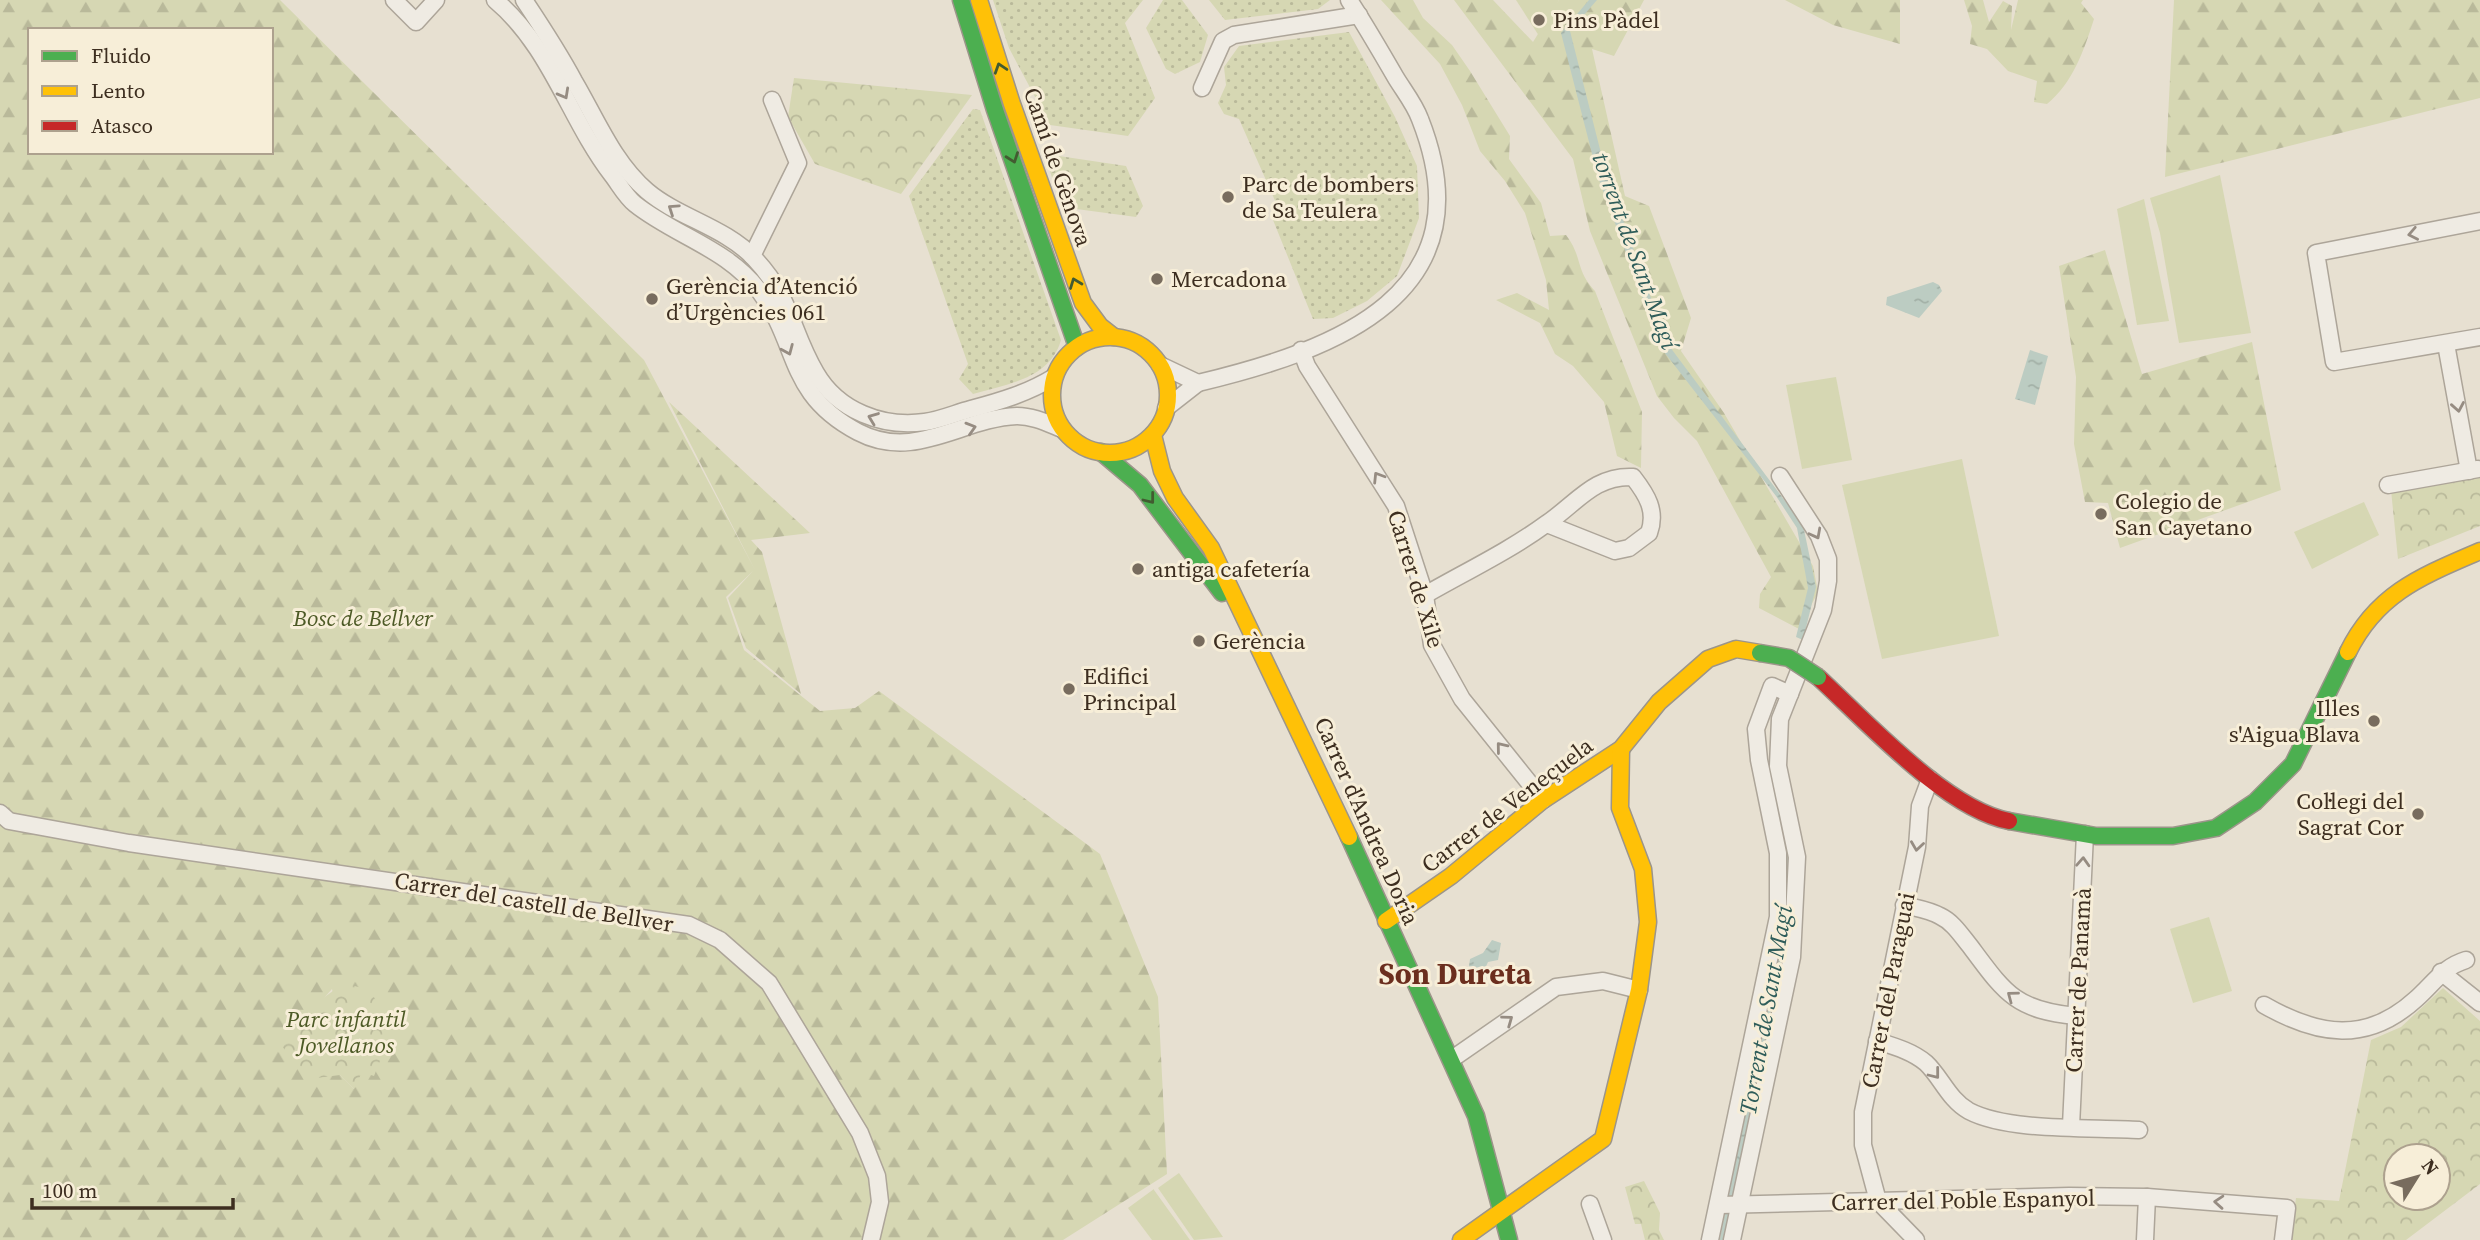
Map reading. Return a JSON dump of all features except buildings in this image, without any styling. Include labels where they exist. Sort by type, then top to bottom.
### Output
[{"type":"street","points":[[394,0],[416,22],[436,0]]},
{"type":"street","points":[[495,0],[527,32],[600,160],[634,203],[741,270],[761,293],[774,316],[802,384],[827,412],[858,432],[878,440],[934,440],[1015,416],[1035,418],[1062,429],[1081,446],[1101,452],[1119,453],[1138,447],[1153,435],[1163,419],[1167,382],[1160,365],[1147,351],[1132,341],[1114,337],[1095,339],[1077,347],[1063,360],[1054,377],[1052,396],[1055,416],[1062,429]]},
{"type":"street","points":[[524,0],[526,18],[541,39],[541,54]]},
{"type":"street","points":[[524,0],[554,46],[613,151],[645,190],[752,256],[782,293],[816,374],[838,399],[866,416],[897,424],[927,422],[1011,398],[1054,377]]},
{"type":"street","name":"Camí de Gènova","points":[[961,0],[995,110],[1077,347]]},
{"type":"street","name":"Camí de Gènova","points":[[979,0],[1012,104],[1083,303],[1100,326],[1114,337]]},
{"type":"street","points":[[1166,408],[1198,383],[1235,375],[1362,325],[1397,297],[1425,258],[1438,203],[1435,168],[1420,117],[1349,0]]},
{"type":"street","points":[[1202,88],[1223,41],[1234,35],[1359,15]]},
{"type":"street","points":[[772,100],[797,163],[752,256],[758,279],[775,304],[774,316]]},
{"type":"street","points":[[2480,221],[2316,253],[2334,362],[2480,337]]},
{"type":"street","points":[[687,234],[695,232],[733,254],[752,256]]},
{"type":"street","points":[[2388,485],[2475,470],[2446,344]]},
{"type":"street","name":"Carrer de Xile","points":[[1301,350],[1307,366],[1396,506],[1425,595],[1432,645],[1462,699],[1543,800]]},
{"type":"street","points":[[1160,365],[1198,383]]},
{"type":"street","name":"Carrer d'Andrea Doria","points":[[1153,435],[1162,471],[1210,548],[1261,647],[1452,1059],[1476,1115],[1509,1240]]},
{"type":"street","points":[[1101,452],[1140,485],[1194,553],[1261,647]]},
{"type":"street","points":[[1768,1018],[1792,957],[1798,875],[1797,857],[1778,766],[1780,719],[1823,610],[1828,570],[1819,536],[1780,476]]},
{"type":"street","points":[[1425,595],[1547,524],[1584,491],[1616,477],[1633,477],[1645,492],[1652,508],[1649,533],[1629,548],[1615,551],[1547,524]]},
{"type":"street","name":"Carrer de Veneçuela","points":[[1386,921],[1451,876],[1543,800],[1621,749],[1659,702],[1708,659],[1736,649],[1789,658],[1818,677],[1930,779],[1989,817],[2085,834],[2174,836],[2216,828],[2255,802],[2293,764],[2358,632],[2384,601],[2416,579],[2480,551]]},
{"type":"street","points":[[1731,1240],[1730,1205],[1768,1018],[1778,917],[1778,853],[1759,760],[1756,729],[1772,686],[1790,694]]},
{"type":"street","points":[[1461,1240],[1603,1139],[1639,990],[1648,922],[1643,869],[1620,808],[1621,749]]},
{"type":"street","name":"Carrer del Paraguai","points":[[1878,1201],[1863,1145],[1863,1112],[1917,847],[1920,806],[1930,779]]},
{"type":"street","name":"Carrer del castell de Bellver","points":[[0,813],[9,821],[129,844],[689,925],[720,940],[769,984],[860,1133],[877,1176],[880,1202],[872,1240]]},
{"type":"street","name":"Carrer de Panamà","points":[[2071,1126],[2085,834]]},
{"type":"street","points":[[1904,905],[1940,915],[1954,926],[2000,987],[2024,1005],[2050,1014],[2076,1016]]},
{"type":"street","points":[[2264,1005],[2308,1027],[2353,1031],[2401,1013],[2441,972],[2466,960]]},
{"type":"street","points":[[2441,972],[2480,1003]]},
{"type":"street","points":[[1452,1059],[1556,987],[1603,981],[1639,990]]},
{"type":"street","points":[[1877,1041],[1902,1049],[1926,1063],[1966,1109],[1988,1119],[2139,1130]]},
{"type":"street","points":[[2145,1240],[2147,1197]]},
{"type":"street","name":"Carrer del Poble Espanyol","points":[[1730,1205],[2147,1197],[2287,1208],[2283,1240]]},
{"type":"street","points":[[1878,1201],[1916,1240]]},
{"type":"street","points":[[1590,1204],[1603,1240]]},
{"type":"street","points":[[1710,1240],[1730,1205]]},
{"type":"green space","name":"Bosc de Bellver","points":[[0,0],[280,0],[644,360],[755,570],[669,402],[810,533],[751,540],[762,552],[801,694],[746,648],[728,598],[753,571],[726,597],[744,650],[820,711],[855,708],[879,691],[1100,854],[1158,997],[1167,1174],[1063,1240],[0,1240]],"holes":[[[332,989],[354,1089],[340,1075],[282,1045]]]},
{"type":"green space","points":[[993,0],[1143,0],[1125,23],[1155,98],[1128,136],[1050,125],[1009,48]]},
{"type":"green space","points":[[1163,0],[1182,0],[1208,35],[1200,62],[1175,74],[1166,69],[1146,28]]},
{"type":"green space","points":[[1209,0],[1330,0],[1318,9],[1225,20]]},
{"type":"green space","points":[[1381,0],[1413,0],[1423,18],[1452,45],[1510,136],[1509,159],[1541,203],[1550,236],[1566,235],[1575,250],[1584,276],[1595,291],[1642,412],[1641,468],[1617,456],[1604,402],[1573,366],[1555,354],[1540,323],[1496,300],[1517,293],[1549,310],[1546,280],[1525,213],[1505,181],[1480,151],[1462,105],[1440,64]]},
{"type":"green space","points":[[1454,0],[1493,0],[1533,42],[1559,0],[1644,0],[1614,56],[1592,49],[1625,196],[1649,206],[1691,318],[1681,351],[1724,413],[1813,566],[1818,592],[1799,629],[1759,608],[1760,594],[1771,577],[1697,441],[1657,396],[1590,231],[1573,159]]},
{"type":"green space","name":"Pins Pàdel","points":[[1516,0],[1559,0],[1541,39]]},
{"type":"green space","points":[[1785,0],[1900,0],[1900,44],[1833,25]]},
{"type":"green space","points":[[1964,0],[1983,0],[1989,22],[2003,1],[2012,6],[2011,30],[2018,0],[2083,0],[2081,3],[2094,19],[2090,31],[2071,76],[2047,104],[2034,102],[2037,81],[2008,71],[1987,49],[1970,44],[1972,26]]},
{"type":"green space","points":[[2174,0],[2480,0],[2480,98],[2165,177]]},
{"type":"green space","points":[[1349,32],[1395,117],[1417,166],[1419,218],[1397,276],[1367,301],[1333,318],[1313,319],[1273,220],[1280,212],[1239,119],[1224,114],[1218,103],[1226,85],[1224,67],[1239,46]]},
{"type":"green space","points":[[794,78],[972,95],[901,194],[815,164],[788,117]]},
{"type":"green space","points":[[973,109],[980,110],[1061,340],[1055,353],[1037,372],[1013,383],[973,394],[959,379],[968,364],[909,196]]},
{"type":"green space","points":[[1059,156],[1126,166],[1143,206],[1136,217],[1069,208],[1060,203],[1049,168]]},
{"type":"green space","points":[[2220,175],[2251,333],[2179,343],[2160,233],[2150,198]]},
{"type":"green space","points":[[2144,199],[2169,321],[2137,325],[2117,209]]},
{"type":"green space","points":[[2105,250],[2142,374],[2252,342],[2281,490],[2120,548],[2108,503],[2085,502],[2074,444],[2076,377],[2059,266]]},
{"type":"green space","points":[[1836,377],[1852,460],[1802,469],[1786,385]]},
{"type":"green space","points":[[1962,459],[1999,636],[1882,659],[1842,485]]},
{"type":"green space","points":[[2480,474],[2480,526],[2398,559],[2391,490]]},
{"type":"green space","points":[[2364,502],[2379,535],[2312,569],[2294,532]]},
{"type":"green space","points":[[2209,917],[2232,991],[2193,1003],[2170,929]]},
{"type":"green space","name":"Parc infantil Jovellanos","points":[[344,983],[369,990],[387,1016],[389,1038],[374,1076],[362,1072],[354,1089],[340,1075],[309,1079],[281,1045],[319,1001]]},
{"type":"green space","points":[[2443,988],[2480,1021],[2480,1184],[2452,1205],[2452,1142],[2382,1142],[2382,1212],[2443,1212],[2406,1240],[2290,1240],[2296,1198],[2339,1201],[2371,1040],[2401,1027]]},
{"type":"green space","points":[[1179,1173],[1223,1237],[1194,1240],[1158,1188]]},
{"type":"green space","points":[[1644,1181],[1660,1213],[1659,1230],[1664,1240],[1645,1240],[1641,1224],[1635,1224],[1625,1187]]},
{"type":"green space","points":[[1154,1189],[1190,1240],[1152,1240],[1128,1208]]},
{"type":"water","points":[[1589,0],[1597,0],[1570,31],[1605,169],[1667,343],[1803,525],[1816,587],[1803,640],[1796,637],[1808,588],[1797,528],[1776,496],[1661,348],[1598,177],[1561,33]]},
{"type":"water","points":[[1933,282],[1939,285],[1942,291],[1919,318],[1886,305],[1887,297]]},
{"type":"water","points":[[2030,350],[2048,356],[2035,405],[2015,399]]},
{"type":"water","points":[[1786,812],[1795,903],[1777,1011],[1766,1009],[1785,922],[1787,885],[1775,816]]},
{"type":"water","points":[[1492,940],[1501,943],[1498,960],[1488,962],[1483,973],[1474,973],[1469,966],[1470,959],[1483,953]]},
{"type":"water","points":[[1764,1024],[1774,1026],[1740,1187],[1730,1185]]},
{"type":"waterway","name":"Torrent de Sant Magí","points":[[1776,800],[1780,819]]},
{"type":"waterway","name":"Torrent de Sant Magí","points":[[1765,1029],[1770,1007]]},
{"type":"waterway","name":"Torrent de Sant Magí","points":[[1730,1200],[1734,1182]]},
{"type":"waterway","name":"Torrent de Sant Magí","points":[[1722,1240],[1728,1209]]},
{"type":"traffic: fast","points":[[961,0],[995,110],[1077,347]]},
{"type":"traffic: fast","points":[[1101,452],[1140,485],[1222,593]]},
{"type":"traffic: fast","points":[[2009,821],[2096,836],[2173,836],[2216,828],[2255,802],[2293,764],[2348,652]]},
{"type":"traffic: fast","points":[[1760,653],[1789,658],[1818,677]]},
{"type":"traffic: fast","points":[[1349,837],[1476,1116],[1509,1240]]},
{"type":"traffic: slow","points":[[979,0],[1012,104],[1083,303],[1100,326],[1114,337]]},
{"type":"traffic: slow","points":[[1110,337],[1132,342],[1151,354],[1163,373],[1168,395],[1163,417],[1151,436],[1132,448],[1110,453],[1088,448],[1069,436],[1057,417],[1052,395],[1057,373],[1069,354],[1088,342],[1110,337]]},
{"type":"traffic: slow","points":[[1153,435],[1162,471],[1175,498],[1211,548],[1349,837]]},
{"type":"traffic: slow","points":[[2348,652],[2360,632],[2387,601],[2420,578],[2480,551]]},
{"type":"traffic: slow","points":[[1386,921],[1451,876],[1543,800],[1621,749],[1659,702],[1708,659],[1736,649],[1760,653]]},
{"type":"traffic: slow","points":[[1461,1240],[1603,1139],[1639,990],[1648,922],[1643,869],[1620,808],[1621,749]]},
{"type":"traffic: jam","points":[[1818,677],[1883,739],[1934,782],[1959,800],[2009,821]]},
{"type":"place","name":"Pins Pàdel","points":[[1539,20]]},
{"type":"place","name":"Parc de bombers de Sa Teulera","points":[[1228,197]]},
{"type":"place","name":"Mercadona","points":[[1157,279]]},
{"type":"place","name":"Gerència d’Atenció d’Urgències 061","points":[[652,299]]},
{"type":"place","name":"Colegio de San Cayetano","points":[[2101,514]]},
{"type":"place","name":"antiga cafetería","points":[[1138,569]]},
{"type":"place","name":"Gerència","points":[[1199,641]]},
{"type":"place","name":"Edifici Principal","points":[[1069,689]]},
{"type":"place","name":"Illes s'Aigua Blava","points":[[2374,721]]},
{"type":"place","name":"Col·legi del Sagrat Cor","points":[[2418,814]]},
{"type":"district","name":"Son Dureta","points":[[1455,974]]},
{"type":"water label","name":"torrent de Sant Magí","points":[[1635,251]]}]
